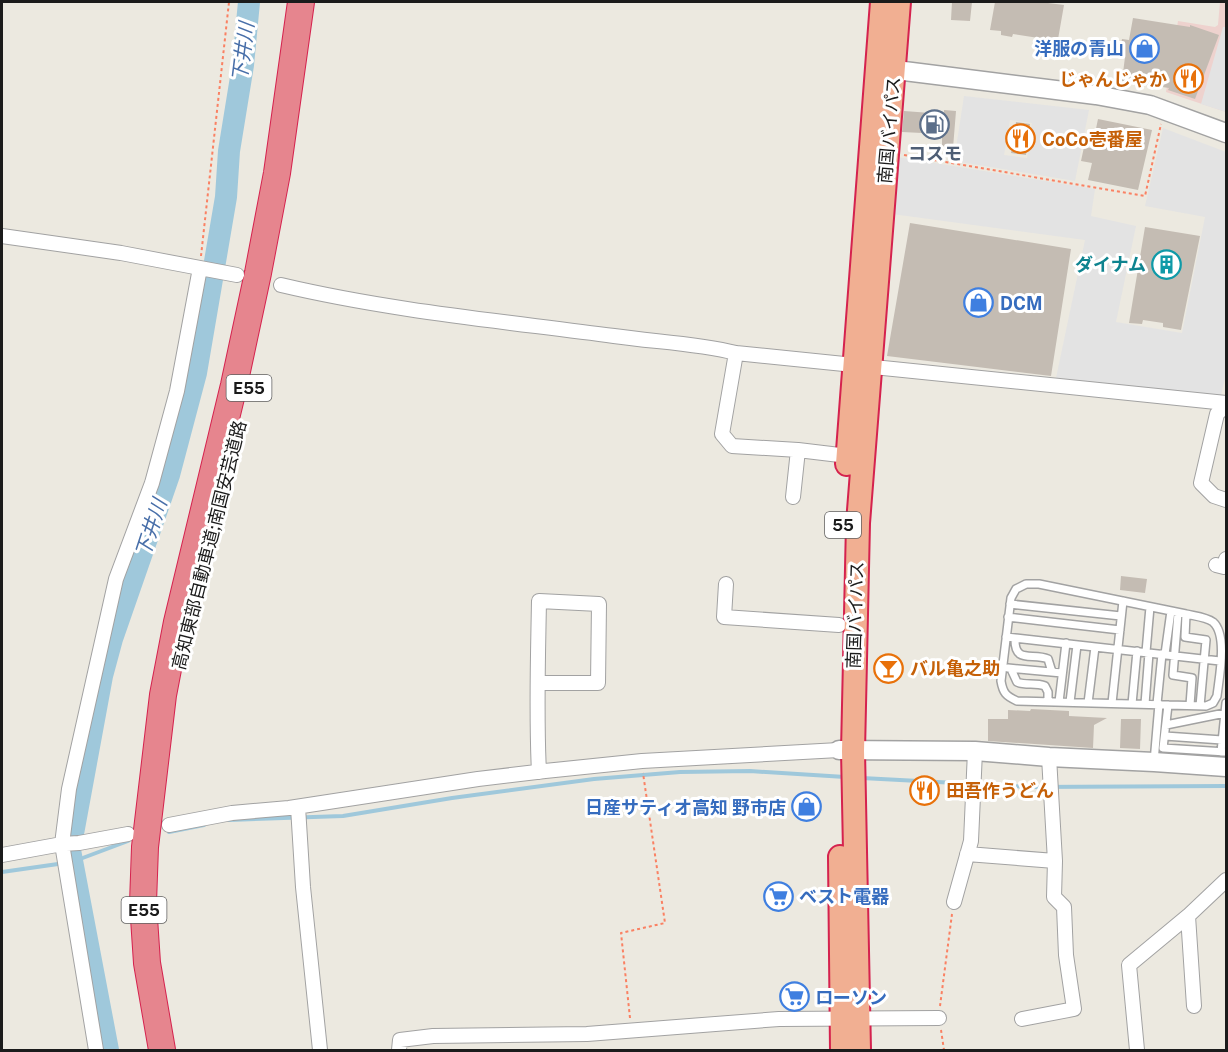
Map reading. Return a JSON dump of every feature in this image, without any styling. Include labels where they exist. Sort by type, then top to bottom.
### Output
[{"type":"highway","name":"高知東部自動車道;南国安芸道路","points":[[162,1050],[147,963],[143,903],[145,847],[153,769],[163,695],[177,622],[232,396],[277,173],[301,2]]},
{"type":"highway","name":"高知東部自動車道;南国安芸道路","points":[[153,769],[237,439],[264,322],[286,212],[318,2]]},
{"type":"highway","name":"南国バイパス","points":[[842,1050],[850,1019],[846,751],[840,625],[848,456],[862,366],[887,152],[882,2]]},
{"type":"highway","name":"南国バイパス","points":[[846,751],[858,523],[862,366],[886,69],[899,2]]},
{"type":"highway","name":"南国バイパス","points":[[850,1019],[859,1050]]},
{"type":"street","points":[[886,69],[1096,95],[1165,110],[1227,133]]},
{"type":"street","points":[[2,236],[121,253],[237,275]]},
{"type":"street","points":[[96,1050],[62,844],[69,789],[116,579],[152,483],[177,391],[200,268]]},
{"type":"street","points":[[281,285],[382,306],[650,341],[708,346],[736,353],[1227,404]]},
{"type":"street","points":[[736,353],[723,434],[732,446],[848,456]]},
{"type":"street","points":[[1227,404],[1217,414],[1201,483],[1214,496],[1227,500]]},
{"type":"street","points":[[793,497],[798,450]]},
{"type":"street","points":[[726,584],[724,617],[840,625]]},
{"type":"street","points":[[538,683],[598,683],[599,604],[539,600],[538,683],[539,772]]},
{"type":"street","points":[[169,825],[232,813],[298,807],[539,772],[642,761],[846,751],[975,751],[1049,758],[1154,762],[1225,757]]},
{"type":"street","points":[[954,902],[971,841],[975,751]]},
{"type":"street","points":[[1022,1019],[1074,1009],[1066,955],[1064,907],[1054,897],[1055,861],[1049,758]]},
{"type":"street","points":[[298,807],[303,887],[320,1050]]},
{"type":"street","points":[[2,855],[128,834]]},
{"type":"street","points":[[967,854],[1055,861]]},
{"type":"street","points":[[1137,1050],[1129,964],[1188,916],[1227,880]]},
{"type":"street","points":[[1188,916],[1194,1006]]},
{"type":"street","points":[[399,1050],[400,1040],[433,1036],[587,1034],[779,1019],[939,1018]]},
{"type":"lane","points":[[1026,584],[1039,584],[1123,602],[1207,619],[1219,629],[1222,638],[1217,696],[1213,703],[1200,706],[1048,702],[1017,701],[1006,697],[1002,691],[1002,668],[1011,598],[1016,589],[1026,584]]},
{"type":"lane","points":[[1112,703],[1123,602]]},
{"type":"lane","points":[[1010,604],[1121,616]]},
{"type":"lane","points":[[1145,704],[1150,607]]},
{"type":"lane","points":[[1154,762],[1164,654],[1178,613]]},
{"type":"lane","points":[[1178,613],[1173,675],[1192,678],[1190,705]]},
{"type":"lane","points":[[1178,613],[1185,637],[1206,640],[1200,706]]},
{"type":"lane","points":[[1008,617],[1120,630]]},
{"type":"lane","points":[[1006,637],[1220,661]]},
{"type":"lane","points":[[1015,638],[1015,645],[1020,655],[1048,658],[1052,672]]},
{"type":"lane","points":[[1059,702],[1066,644]]},
{"type":"lane","points":[[1070,702],[1077,645]]},
{"type":"lane","points":[[1088,703],[1095,647]]},
{"type":"lane","points":[[1132,704],[1137,651]]},
{"type":"lane","points":[[1002,668],[1062,673]]},
{"type":"lane","points":[[1011,669],[1017,682],[1023,685],[1045,686],[1048,692],[1048,702]]},
{"type":"lane","points":[[1168,705],[1163,748],[1225,757],[1227,703]]},
{"type":"lane","points":[[1166,724],[1225,713]]},
{"type":"lane","points":[[1165,736],[1224,737]]},
{"type":"path","points":[[200,268],[229,2]]},
{"type":"path","points":[[887,152],[1145,196],[1165,110]]},
{"type":"path","points":[[631,1031],[621,933],[665,923],[642,761]]},
{"type":"path","points":[[944,1050],[939,1018],[954,902]]},
{"type":"shaded area","points":[[1220,2],[1226,2],[1226,112],[1166,92],[1178,21],[1215,27],[1218,25]]},
{"type":"shaded area","points":[[1223,27],[1226,27],[1226,112],[1201,104]]},
{"type":"shaded area","points":[[964,96],[1089,110],[1075,181],[954,161]],"holes":[[[1010,120],[1032,123],[1027,158],[1004,155]]]},
{"type":"shaded area","points":[[1163,128],[1226,152],[1226,374],[1221,395],[1056,378],[1085,240],[892,214],[897,157],[1095,189],[1091,216],[1136,226],[1116,322],[1182,333],[1205,217],[1145,206]]},
{"type":"building","points":[[952,2],[972,2],[970,21],[951,20]]},
{"type":"building","points":[[995,2],[1040,2],[1064,5],[1057,45],[1044,43],[1045,39],[1013,34],[1012,37],[1001,35],[1001,31],[990,30]]},
{"type":"building","points":[[1133,18],[1190,27],[1190,25],[1219,35],[1195,99],[1168,90],[1169,88],[1122,81],[1125,57],[1119,56],[1122,39],[1129,40]]},
{"type":"building","points":[[944,110],[956,111],[953,148],[942,148],[942,134],[902,132],[904,111],[944,114]]},
{"type":"building","points":[[1098,119],[1152,130],[1138,190],[1088,180],[1092,163],[1081,161],[1084,147],[1092,148]]},
{"type":"building","name":"CoCo壱番屋","points":[[1016,122],[1030,124],[1026,155],[1011,153]]},
{"type":"building","name":"DCM","points":[[910,223],[1071,249],[1051,376],[887,356]]},
{"type":"building","name":"ダイナム","points":[[1145,227],[1200,236],[1181,330],[1163,327],[1163,323],[1143,320],[1142,324],[1129,323]]},
{"type":"building","points":[[1121,576],[1147,579],[1145,593],[1120,590]]},
{"type":"building","points":[[1031,709],[1069,711],[1069,716],[1107,718],[1094,725],[1093,748],[988,741],[988,719],[1008,719],[1008,710],[1030,711]]},
{"type":"building","points":[[1121,719],[1141,719],[1140,749],[1120,748]]},
{"type":"waterway","name":"下井川","points":[[108,1050],[70,850],[102,676],[112,639],[169,475],[196,373],[226,197],[229,151],[243,65],[249,2]]},
{"type":"waterway","points":[[229,820],[343,816],[452,798],[594,779],[680,772],[750,771],[845,777]]},
{"type":"waterway","points":[[862,778],[1031,787],[1226,786]]},
{"type":"waterway","points":[[169,832],[204,825]]},
{"type":"waterway","points":[[2,872],[72,862],[128,841]]},
{"type":"place","name":"洋服の青山","points":[[1145,48]]},
{"type":"place","name":"じゃんじゃか","points":[[1188,79]]},
{"type":"place","name":"コスモ","points":[[935,124]]},
{"type":"place","name":"CoCo壱番屋","points":[[1021,139]]},
{"type":"place","name":"ダイナム","points":[[1167,264]]},
{"type":"place","name":"DCM","points":[[979,303]]},
{"type":"place","name":"バル亀之助","points":[[889,668]]},
{"type":"place","name":"田吾作うどん","points":[[925,790]]},
{"type":"place","name":"日産サティオ高知 野市店","points":[[807,807]]},
{"type":"place","name":"ベスト電器","points":[[778,896]]},
{"type":"place","name":"ローソン","points":[[794,997]]}]
